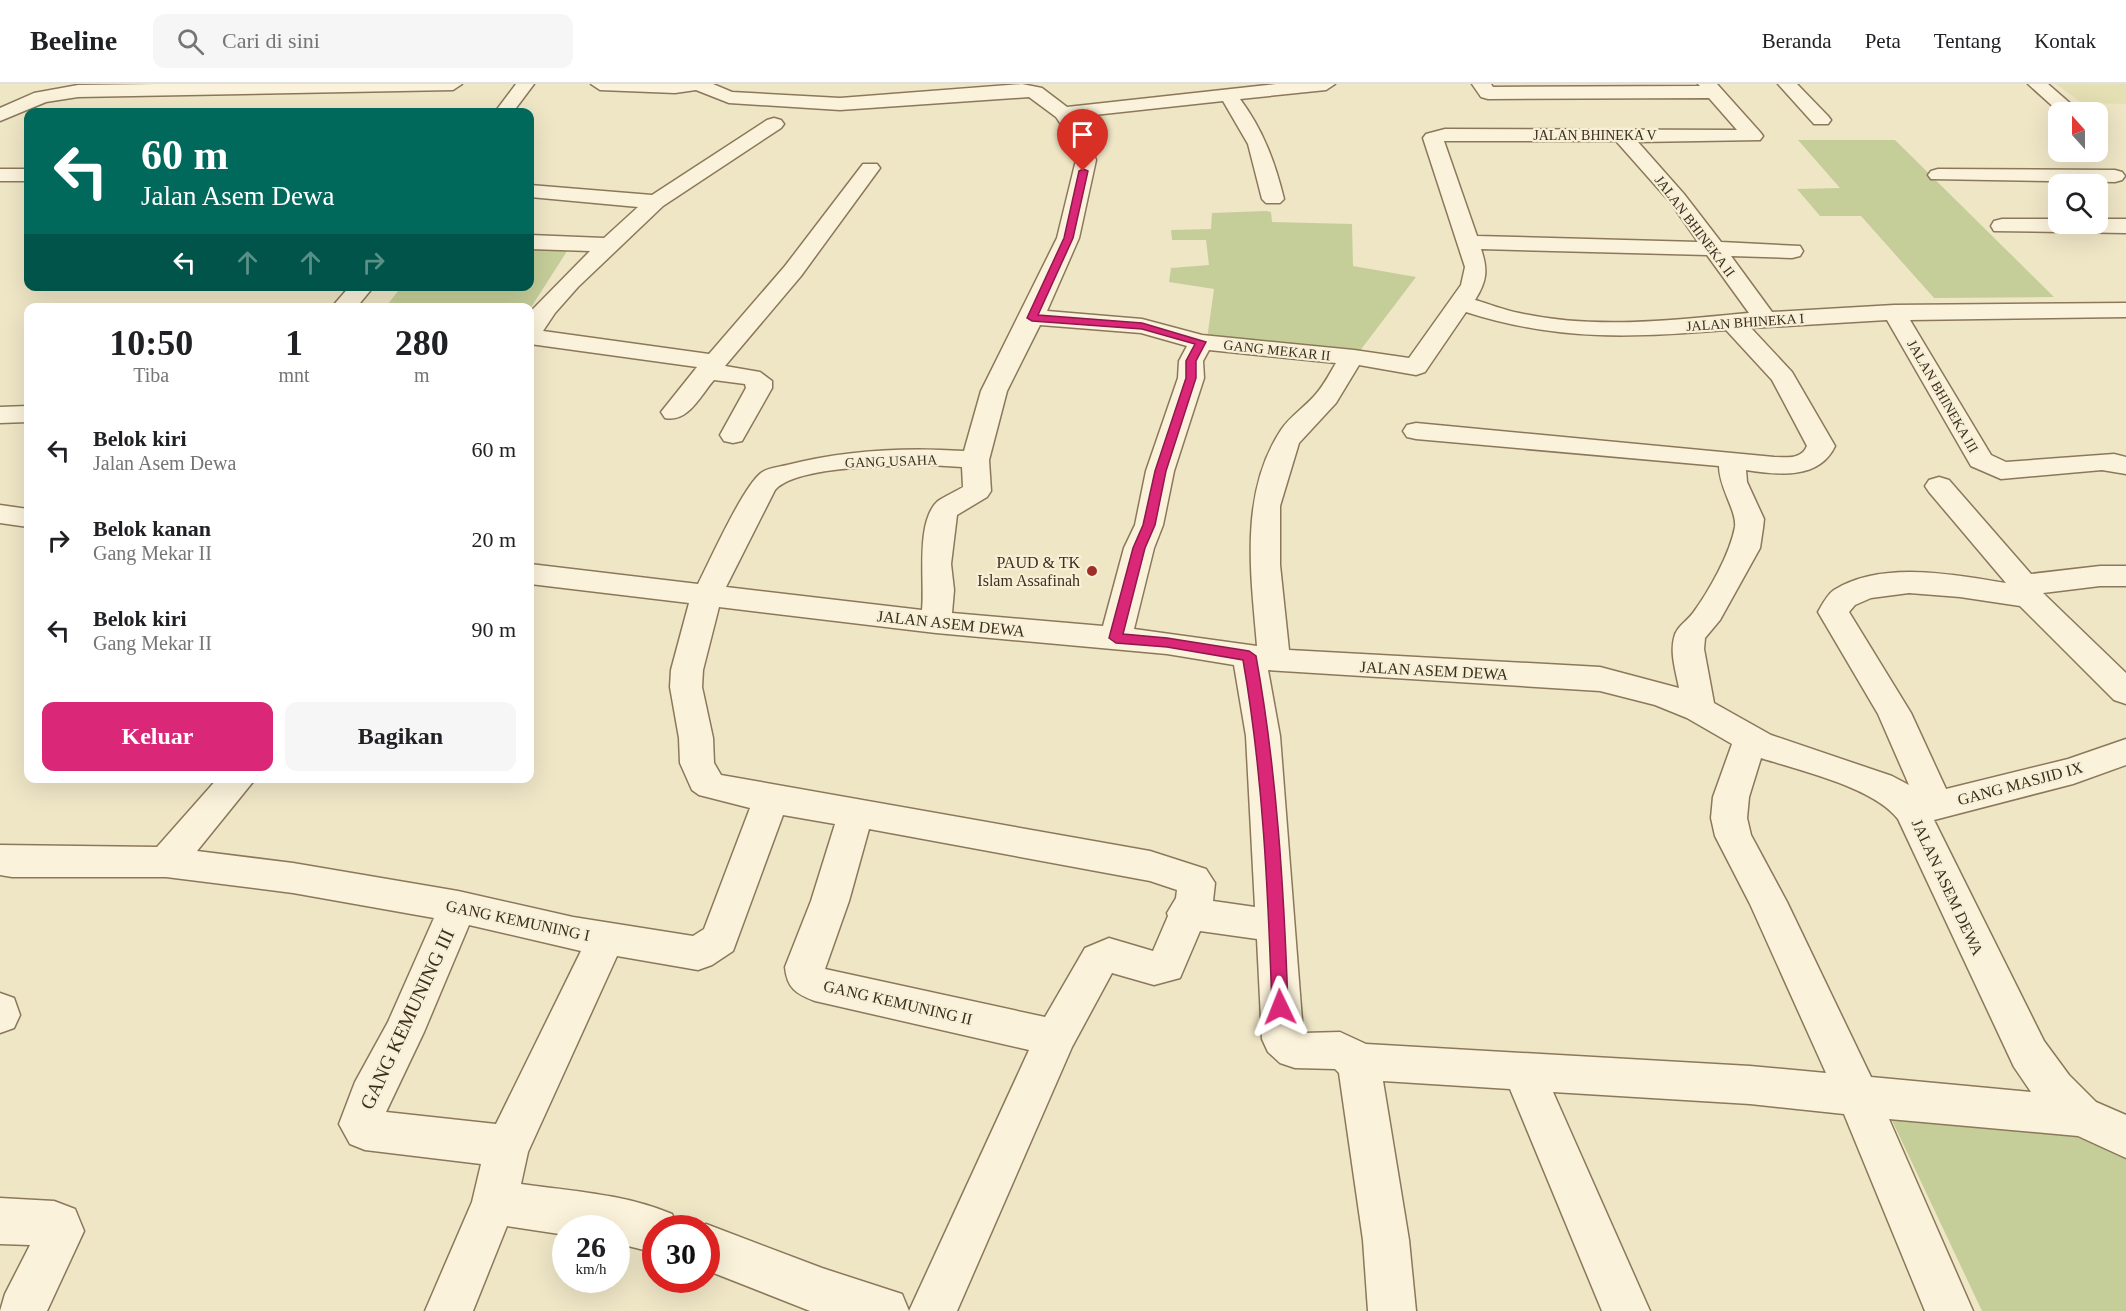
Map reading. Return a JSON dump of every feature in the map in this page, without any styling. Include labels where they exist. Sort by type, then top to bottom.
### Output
[{"type":"street","points":[[0,116],[65,88],[453,84]]},
{"type":"street","points":[[507,108],[525,84]]},
{"type":"street","points":[[600,84],[675,87],[700,84],[729,97],[840,104],[1022,90],[1035,92],[1063,113],[1076,132],[1086,160],[1068,238],[1032,318],[994,391],[975,460],[977,491],[948,508],[943,515],[936,564],[939,590],[936,622]]},
{"type":"street","points":[[1063,113],[1326,84]]},
{"type":"street","points":[[1480,84],[1488,93],[1528,88],[1668,92],[1711,88]]},
{"type":"street","points":[[1787,84],[1821,120]]},
{"type":"street","points":[[2037,84],[2058,102]]},
{"type":"street","points":[[1528,88],[1567,135]]},
{"type":"street","name":"JALAN BHINEKA V","points":[[1466,242],[1433,141],[1434,137],[1445,135],[1622,135],[1687,121],[1754,136],[1711,88]]},
{"type":"street","points":[[1668,92],[1687,121]]},
{"type":"street","points":[[1228,96],[1243,116],[1264,156],[1273,199]]},
{"type":"street","points":[[534,328],[545,309],[608,245],[656,202],[774,124]]},
{"type":"street","name":"JALAN BHINEKA II","points":[[1622,135],[1677,198],[1765,319]]},
{"type":"street","points":[[2096,162],[2121,179]]},
{"type":"street","points":[[674,412],[794,271],[870,168]]},
{"type":"street","points":[[0,175],[24,175]]},
{"type":"street","points":[[1938,175],[2121,179]]},
{"type":"street","points":[[534,191],[656,202]]},
{"type":"street","points":[[2002,226],[2126,226]]},
{"type":"street","points":[[534,242],[608,245]]},
{"type":"street","points":[[1461,303],[1473,285],[1476,267],[1466,242],[1713,247],[1792,251]]},
{"type":"street","points":[[348,303],[358,291]]},
{"type":"street","name":"GANG MEKAR II","points":[[1032,318],[1142,326],[1201,342],[1352,357],[1416,367],[1461,303]]},
{"type":"street","name":"JALAN BHINEKA I","points":[[1461,303],[1518,320],[1602,329],[1648,329],[1765,319],[1894,312],[2032,308],[2126,310]]},
{"type":"street","name":"JALAN BHINEKA III","points":[[1894,312],[1981,460],[2001,471],[2102,462],[2114,462],[2126,466]]},
{"type":"street","points":[[1416,431],[1732,459],[1758,464],[1804,464],[1814,459],[1821,446],[1783,377],[1732,322]]},
{"type":"street","points":[[534,336],[712,367],[751,377],[759,381],[759,388],[733,435]]},
{"type":"street","name":"GANG MEKAR II","points":[[1116,638],[1139,548],[1149,525],[1160,471],[1191,378],[1191,361],[1201,342]]},
{"type":"street","points":[[1352,357],[1327,398],[1294,430],[1286,442],[1266,506],[1261,658],[1263,736],[1283,1039],[1289,1047],[1300,1053],[1339,1051],[1359,1064],[1374,1062],[1750,1085],[2081,1116]]},
{"type":"street","points":[[0,415],[24,414]]},
{"type":"street","name":"GANG USAHA","points":[[975,460],[951,461],[930,457],[861,459],[772,477],[763,487],[706,597],[687,670],[686,687],[696,738],[697,763],[704,781],[711,786],[771,799],[1039,844],[1150,866],[1196,883],[1195,898],[1186,913]]},
{"type":"street","points":[[1699,709],[1688,650],[1690,635],[1704,620],[1741,556],[1749,528],[1750,519],[1733,482],[1732,459]]},
{"type":"street","points":[[1939,486],[2026,591],[2126,692]]},
{"type":"street","points":[[0,514],[24,517]]},
{"type":"street","name":"JALAN ASEM DEWA","points":[[534,575],[706,597],[936,622],[1167,643],[1261,658],[1600,679],[1663,695],[1699,709],[1754,742],[1880,784],[1924,808],[2029,1054],[2054,1089],[2081,1116],[2126,1137]]},
{"type":"street","points":[[1924,808],[1894,713],[1833,612],[1843,598],[1873,587],[1895,585],[1938,582],[2026,591],[2100,576],[2126,576]]},
{"type":"street","points":[[1754,742],[1731,797],[1729,818],[1733,836],[1768,902],[1858,1096],[1949,1311]]},
{"type":"street","name":"GANG MASJID IX","points":[[1924,808],[2073,771],[2126,752]]},
{"type":"street","points":[[166,862],[235,783]]},
{"type":"street","name":"GANG KEMUNING I","points":[[4,867],[166,862],[293,878],[458,907],[606,939],[698,952],[719,939],[771,799]]},
{"type":"street","name":"GANG KEMUNING II","points":[[856,813],[830,901],[805,967],[806,978],[815,984],[1055,1038]]},
{"type":"street","name":"GANG KEMUNING III","points":[[458,907],[404,1032],[370,1096],[361,1124],[365,1130],[480,1142],[498,1145],[506,1151]]},
{"type":"street","points":[[933,1311],[1055,1038],[1099,960],[1109,955],[1154,968],[1166,966],[1186,913],[1277,926]]},
{"type":"street","points":[[449,1311],[494,1202],[506,1151],[606,939]]},
{"type":"street","points":[[1359,1064],[1386,1240],[1392,1311]]},
{"type":"street","points":[[1523,1071],[1626,1311]]},
{"type":"street","points":[[494,1202],[642,1226]]},
{"type":"street","points":[[0,1221],[54,1224],[59,1226],[61,1231],[22,1311]]},
{"type":"street","points":[[720,1252],[822,1292],[885,1311]]},
{"type":"shaded area","points":[[2056,84],[2126,84],[2126,104],[2081,102]]},
{"type":"green space","points":[[1798,140],[1895,140],[2054,297],[1934,298],[1861,216],[1820,216],[1797,189],[1840,188]]},
{"type":"green space","points":[[1271,212],[1272,222],[1352,224],[1353,266],[1416,277],[1359,352],[1207,339],[1214,289],[1169,282],[1171,268],[1209,265],[1206,240],[1172,240],[1171,230],[1211,229],[1212,213]]},
{"type":"green space","points":[[534,244],[571,245],[534,303],[389,303],[398,291],[534,291]]},
{"type":"green space","points":[[1889,1114],[2126,1123],[2126,1311],[1982,1311]]},
{"type":"place","name":"PAUD & TK Islam Assafinah","points":[[1092,571]]},
{"type":"route","points":[[1083,171],[1068,238],[1032,318],[1142,326],[1201,342],[1191,361],[1191,378],[1178,423],[1160,471],[1149,525],[1139,548],[1116,638],[1167,643],[1249,656],[1263,736],[1277,926],[1280,1007]]}]
